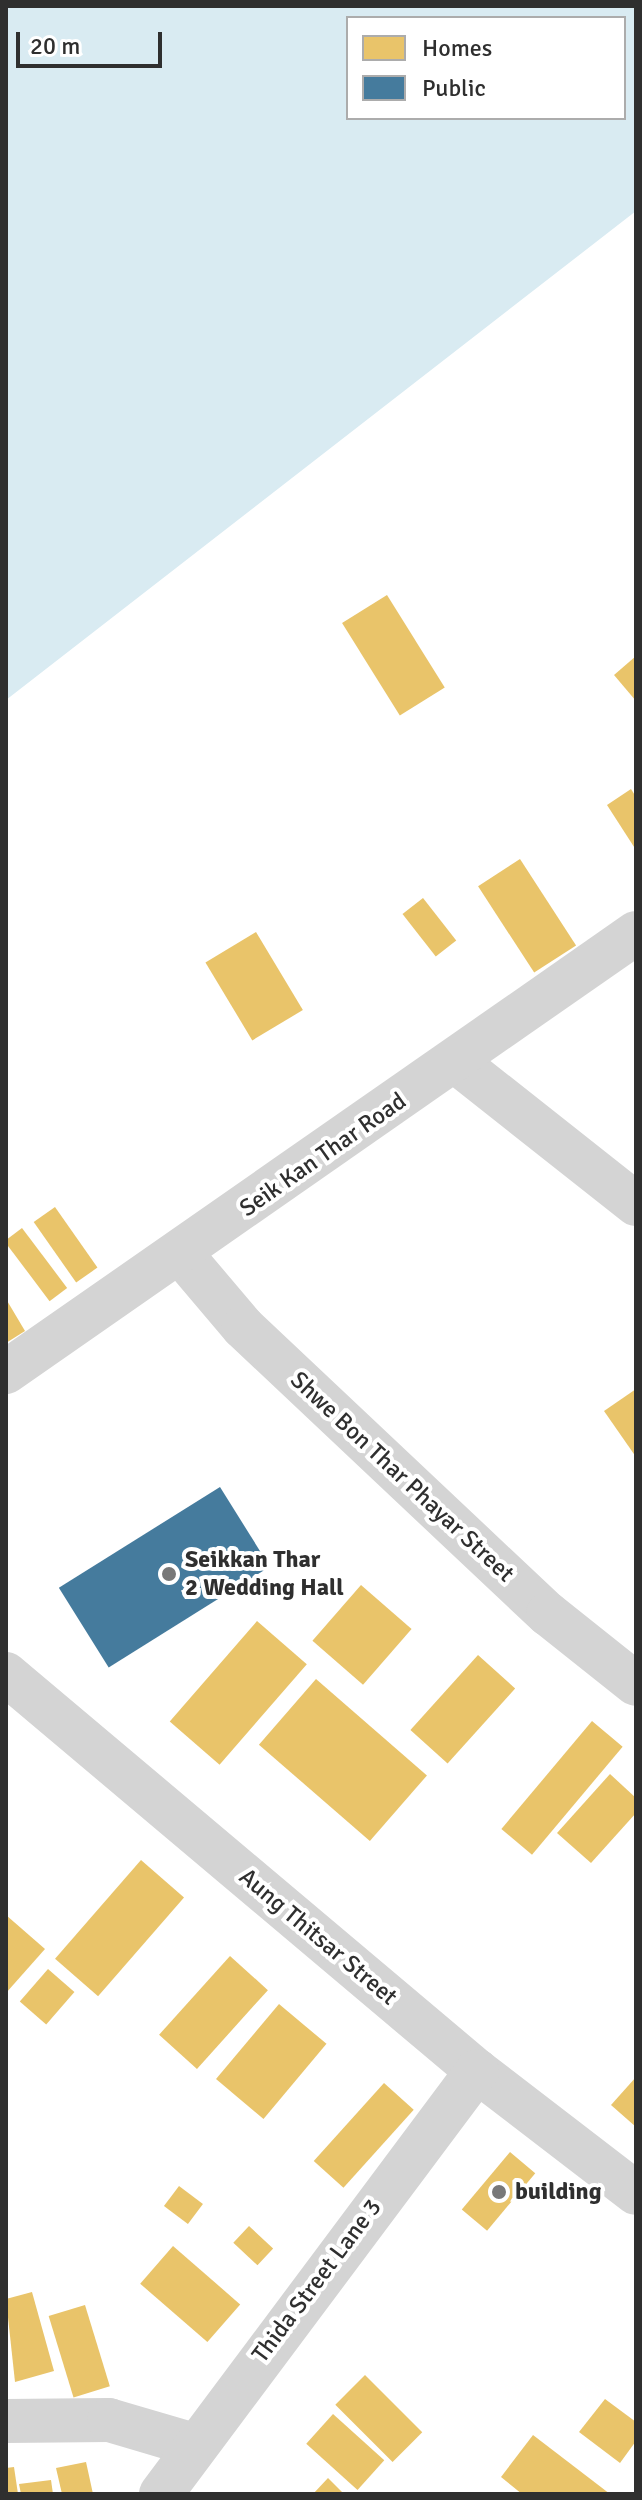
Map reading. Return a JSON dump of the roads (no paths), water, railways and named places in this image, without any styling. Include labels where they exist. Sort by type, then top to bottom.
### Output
[{"type":"street","name":"Seik Kan Thar Road","points":[[6,1372],[182,1255],[636,933]]},
{"type":"street","points":[[455,1061],[636,1204]]},
{"type":"street","name":"Shwe Bon Thar Phayar Street","points":[[182,1255],[255,1338],[548,1614],[636,1684]]},
{"type":"street","name":"Aung Thitsar Street","points":[[6,1674],[477,2071],[636,2193]]},
{"type":"street","name":"Thida Street Lane 3","points":[[161,2494],[194,2445],[477,2071]]},
{"type":"street","points":[[6,2421],[109,2420],[194,2445]]},
{"type":"place","name":"Seikkan Thar 2 Wedding Hall","points":[[169,1574]]},
{"type":"place","name":"building","points":[[499,2192]]}]
